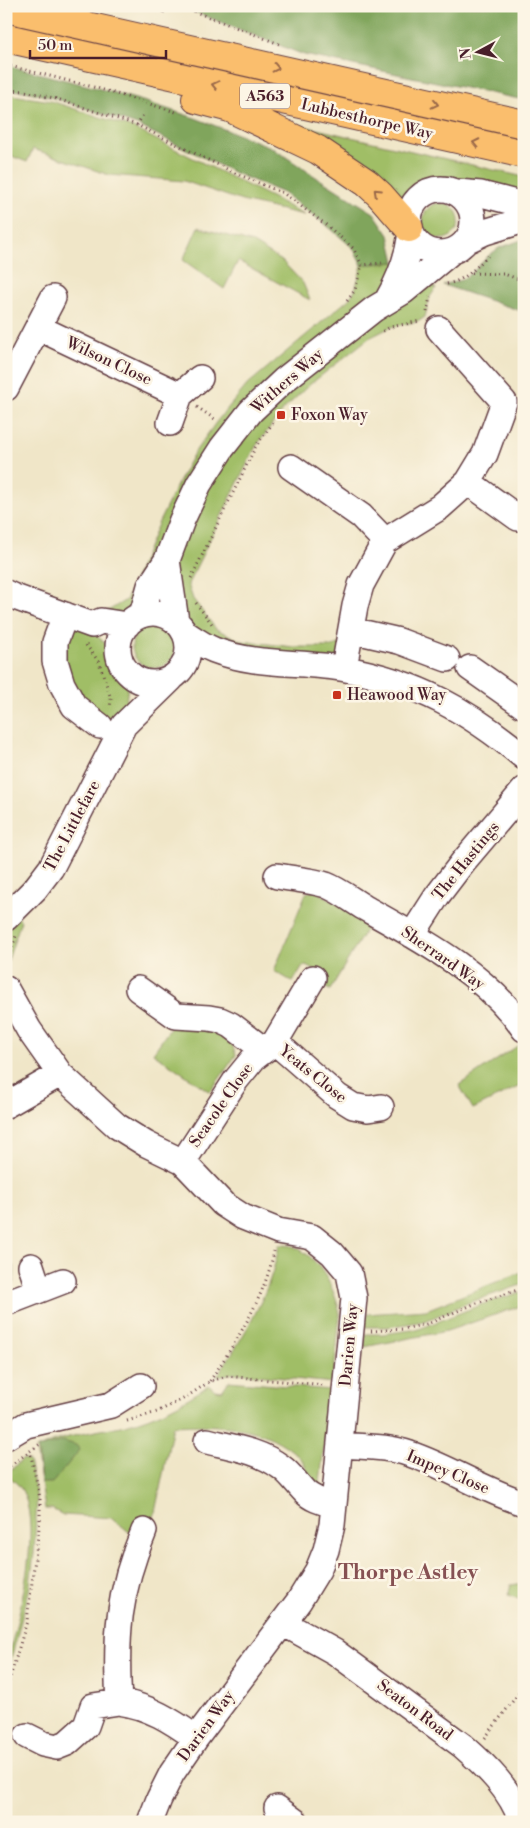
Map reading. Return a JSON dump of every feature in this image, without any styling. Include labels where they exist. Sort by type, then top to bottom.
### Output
[{"type":"highway","name":"Lubbesthorpe Way","points":[[6,8],[524,124]]},
{"type":"highway","name":"Lubbesthorpe Way","points":[[6,39],[524,154]]},
{"type":"highway","points":[[6,39],[170,93],[230,108],[279,130],[318,150],[367,183],[410,230]]},
{"type":"street","points":[[457,192],[465,198],[471,208],[473,226],[459,246],[440,254],[430,252],[422,247],[410,230],[410,210],[422,194],[442,188],[457,192],[481,194],[524,205]]},
{"type":"street","name":"Withers Way","points":[[135,620],[150,586],[167,560],[182,520],[199,484],[222,448],[251,411],[284,380],[388,299],[404,291],[459,246],[485,232],[524,220]]},
{"type":"street","name":"Withers Way","points":[[388,299],[398,280],[409,249],[410,230]]},
{"type":"street","points":[[8,378],[38,328],[53,298]]},
{"type":"street","name":"Wilson Close","points":[[38,328],[180,395]]},
{"type":"street","points":[[344,668],[361,585],[385,542],[440,507],[468,482],[514,400],[439,329]]},
{"type":"street","points":[[170,423],[180,395],[200,378]]},
{"type":"street","points":[[292,467],[361,516],[385,542]]},
{"type":"street","points":[[468,482],[517,525]]},
{"type":"street","name":"Withers Way","points":[[167,560],[180,627]]},
{"type":"street","points":[[6,592],[63,620],[92,625],[101,621],[135,620],[154,613],[166,615],[214,650],[236,657],[344,668],[386,677],[413,687],[473,718],[524,758]]},
{"type":"street","points":[[63,620],[55,642],[55,661],[62,684],[74,706],[111,721]]},
{"type":"street","points":[[124,666],[118,646],[121,634],[135,620]]},
{"type":"street","points":[[92,625],[96,634],[135,678],[149,683],[164,682],[177,674],[236,657]]},
{"type":"street","points":[[177,674],[189,651],[180,627]]},
{"type":"street","points":[[351,630],[399,641],[447,660]]},
{"type":"street","name":"The Littlefare","points":[[6,918],[35,890],[51,868],[111,721],[124,666]]},
{"type":"street","points":[[470,668],[524,707],[500,738]]},
{"type":"street","name":"The Littlefare","points":[[111,721],[177,674]]},
{"type":"street","name":"The Hastings","points":[[412,935],[437,896],[463,862],[524,790]]},
{"type":"street","name":"Sherrard Way","points":[[277,876],[327,885],[412,935],[448,958],[488,989],[511,1011],[524,1029]]},
{"type":"street","name":"Seacole Close","points":[[183,1162],[236,1080],[254,1058],[270,1046],[312,978]]},
{"type":"street","name":"Darien Way","points":[[6,989],[29,1030],[60,1074],[118,1126],[146,1144],[183,1162],[223,1204],[243,1217],[278,1230],[312,1237],[332,1253],[349,1273],[354,1298],[332,1525],[326,1550],[318,1570],[284,1623],[196,1738],[172,1773],[150,1822]]},
{"type":"street","name":"Yeats Close","points":[[138,989],[176,1016],[220,1020],[270,1046],[354,1106],[368,1109],[381,1106]]},
{"type":"street","points":[[6,1105],[60,1074]]},
{"type":"street","points":[[31,1266],[39,1290]]},
{"type":"street","points":[[6,1304],[63,1281]]},
{"type":"street","points":[[18,1434],[111,1405],[141,1386]]},
{"type":"street","points":[[207,1441],[243,1449],[271,1460],[288,1473],[306,1494],[317,1500],[334,1505]]},
{"type":"street","name":"Impey Close","points":[[340,1445],[409,1453],[479,1486],[524,1503]]},
{"type":"street","points":[[119,1702],[117,1652],[123,1592],[142,1526]]},
{"type":"street","name":"Seaton Road","points":[[284,1623],[335,1652],[405,1702],[472,1754],[501,1784],[518,1811],[522,1822]]},
{"type":"street","points":[[27,1736],[44,1744],[57,1747],[67,1743],[86,1726],[93,1706],[119,1702],[153,1711],[196,1738]]},
{"type":"path","points":[[163,13],[165,6]]},
{"type":"path","points":[[6,65],[97,88],[186,115]]},
{"type":"path","points":[[6,90],[25,91],[57,99],[137,125],[234,173],[283,193],[320,219],[353,248],[362,265],[396,262],[404,264]]},
{"type":"path","points":[[137,125],[144,112]]},
{"type":"path","points":[[472,273],[504,274],[524,281]]},
{"type":"path","points":[[377,334],[391,327],[419,322],[425,317],[433,292]]},
{"type":"path","points":[[171,587],[188,584],[256,446],[278,416]]},
{"type":"path","points":[[193,599],[216,629]]},
{"type":"path","points":[[63,620],[100,662],[111,699],[111,721]]},
{"type":"path","points":[[209,1382],[240,1335],[258,1299],[272,1263],[278,1230]]},
{"type":"path","points":[[350,1332],[402,1329],[427,1324],[474,1304],[524,1288]]},
{"type":"path","points":[[123,1422],[157,1412],[174,1404],[209,1382],[226,1376],[346,1386]]},
{"type":"path","points":[[6,1691],[27,1621],[40,1520],[40,1498],[30,1451],[18,1434]]},
{"type":"path","points":[[6,1469],[30,1451]]},
{"type":"path","points":[[472,1754],[524,1686]]},
{"type":"green space","points":[[180,6],[524,6],[524,100],[304,55]]},
{"type":"green space","points":[[6,65],[146,102],[195,118],[271,147],[374,213],[389,235],[395,262],[362,265],[353,248],[325,224],[283,193],[235,173],[137,125],[57,99],[25,91],[6,90]]},
{"type":"green space","points":[[6,94],[51,101],[133,128],[304,215],[242,201],[184,181],[109,175],[33,149],[27,162],[6,154]]},
{"type":"green space","points":[[295,124],[524,177],[524,197],[450,177],[442,177],[420,183],[408,192],[399,205]]},
{"type":"green space","points":[[441,203],[454,208],[459,221],[454,234],[441,239],[428,234],[423,221],[428,208]]},
{"type":"green space","points":[[198,227],[253,243],[282,261],[303,283],[310,300],[238,261],[224,289],[183,260]]},
{"type":"green space","points":[[524,239],[524,312],[443,285],[461,280],[472,273],[488,256],[499,248]]},
{"type":"green space","points":[[395,262],[422,276],[436,288],[430,297],[425,317],[419,321],[391,327],[369,338],[308,386],[282,411],[256,446],[188,584],[193,599],[216,629],[242,641],[294,647],[331,647],[349,640],[344,668],[185,633],[167,561],[142,615],[95,634],[106,644],[129,674],[124,725],[102,769],[110,720],[74,706],[60,628],[101,615],[126,600],[158,524],[180,479],[194,453],[217,421],[248,384],[349,299],[355,290],[362,265]]},
{"type":"green space","points":[[154,624],[166,628],[172,634],[176,646],[172,658],[166,664],[154,668],[142,664],[136,658],[132,646],[136,634],[142,628]]},
{"type":"green space","points":[[54,851],[14,912],[21,921],[6,966],[6,901]]},
{"type":"green space","points":[[314,890],[371,921],[330,990],[324,987],[329,979],[306,966],[302,967],[293,982],[274,971],[306,893]]},
{"type":"green space","points":[[183,1021],[227,1031],[236,1055],[210,1092],[153,1053],[171,1027]]},
{"type":"green space","points":[[519,1045],[524,1052],[524,1084],[473,1109],[459,1085]]},
{"type":"green space","points":[[279,1245],[295,1247],[304,1252],[319,1266],[338,1304],[340,1314],[333,1383],[236,1373],[217,1376],[255,1314],[270,1280]]},
{"type":"green space","points":[[6,1258],[13,1266],[14,1275],[13,1283],[6,1286]]},
{"type":"green space","points":[[524,1271],[524,1284],[465,1304],[425,1321],[388,1327],[365,1327],[366,1314],[426,1310]]},
{"type":"green space","points":[[524,1291],[524,1305],[447,1331],[364,1347],[366,1334],[382,1334],[419,1329],[480,1305]]},
{"type":"green space","points":[[229,1381],[330,1390],[319,1491],[309,1478],[300,1458],[272,1438],[240,1428],[206,1425],[173,1426],[154,1517],[144,1531],[129,1532],[112,1518],[63,1515],[52,1509],[45,1509],[36,1449],[69,1437],[148,1418],[189,1398],[209,1385],[215,1390],[222,1391]]},
{"type":"green space","points":[[63,1441],[76,1445],[80,1450],[52,1483],[41,1483],[38,1448]]},
{"type":"green space","points":[[23,1459],[29,1461],[37,1499],[34,1554],[29,1591],[6,1678],[8,1657],[27,1574],[30,1519],[22,1490],[6,1474]]},
{"type":"green space","points":[[524,1583],[524,1601],[508,1595],[511,1585]]},
{"type":"place","name":"Foxon Way","points":[[281,415]]},
{"type":"place","name":"Heawood Way","points":[[337,695]]},
{"type":"district","name":"Thorpe Astley","points":[[408,1573]]}]
